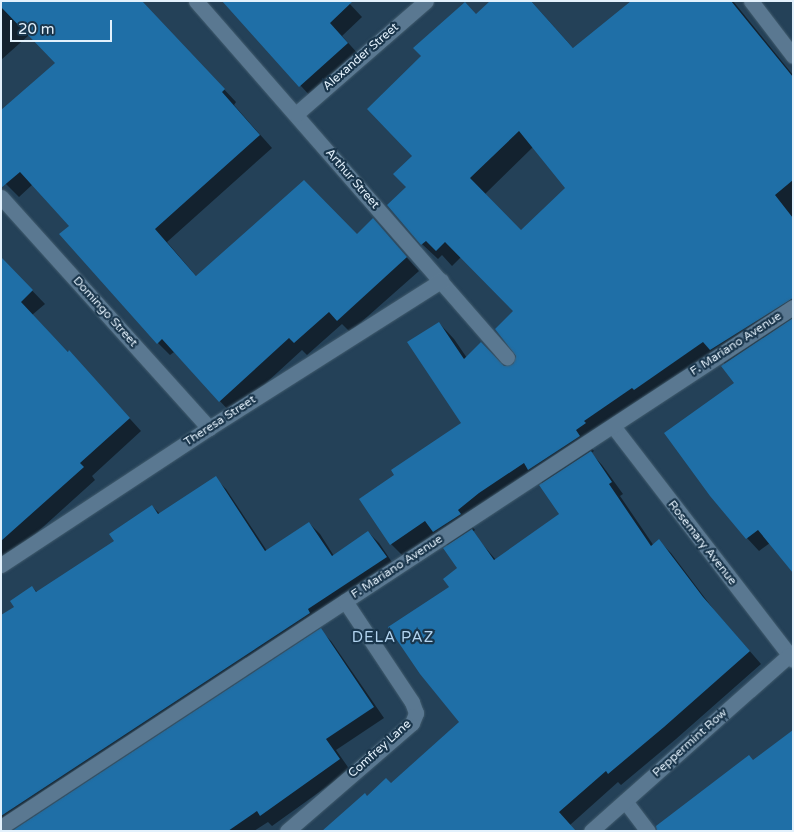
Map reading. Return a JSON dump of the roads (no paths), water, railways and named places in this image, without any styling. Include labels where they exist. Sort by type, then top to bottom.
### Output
[{"type":"street","name":"Arthur Street","points":[[196,1],[507,357]]},
{"type":"street","name":"Alexander Street","points":[[296,114],[426,1]]},
{"type":"street","points":[[751,1],[793,56]]},
{"type":"street","name":"Domingo Street","points":[[1,196],[208,428]]},
{"type":"street","name":"Theresa Street","points":[[1,564],[208,428],[441,281]]},
{"type":"street","name":"F. Mariano Avenue","points":[[1,827],[793,307]]},
{"type":"street","name":"Rosemary Avenue","points":[[613,426],[791,658]]},
{"type":"street","name":"Comfrey Lane","points":[[287,831],[412,723],[416,713],[412,702],[345,601]]},
{"type":"street","name":"Peppermint Row","points":[[591,831],[791,658]]},
{"type":"street","points":[[624,801],[648,831]]},
{"type":"district","name":"DELA PAZ","points":[[393,638]]}]
